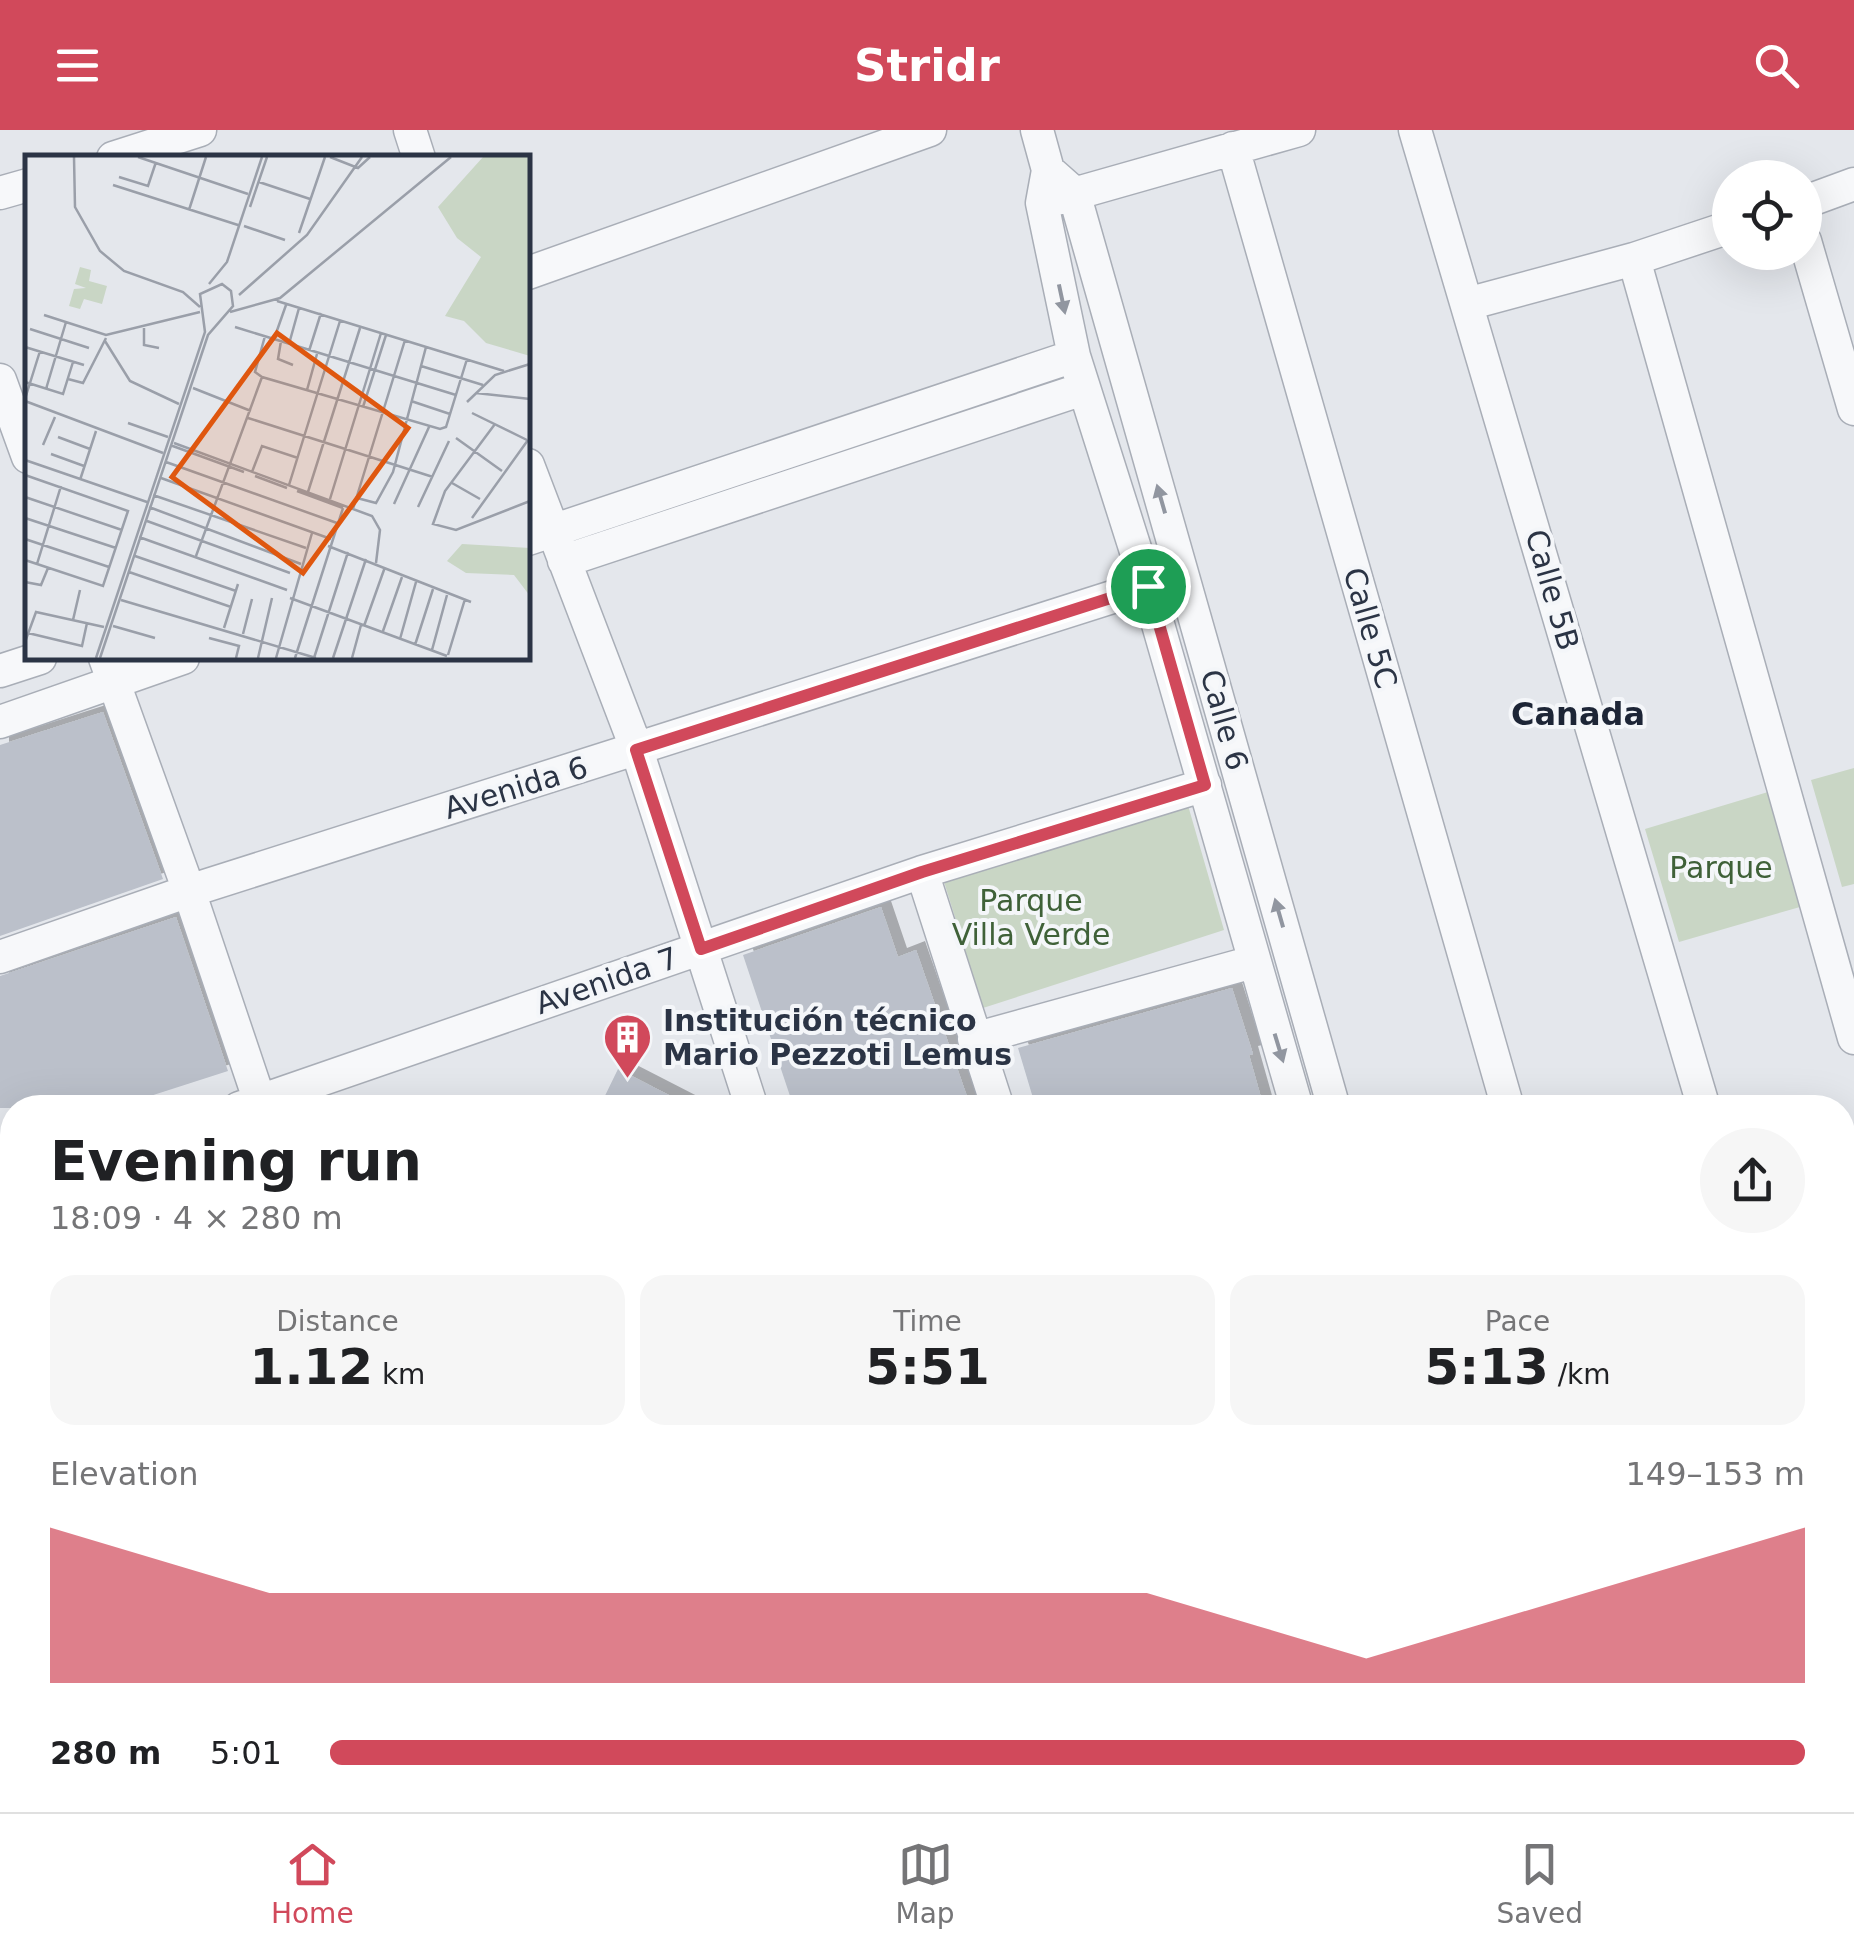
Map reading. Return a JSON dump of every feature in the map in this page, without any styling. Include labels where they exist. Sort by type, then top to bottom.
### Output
[{"type":"street","points":[[122,155],[200,130]]},
{"type":"street","points":[[410,130],[418,155]]},
{"type":"street","name":"Calle 6","points":[[1037,130],[1048,170],[1042,204],[1074,356],[1148,586],[1293,1095]]},
{"type":"street","points":[[1042,204],[1299,130]]},
{"type":"street","name":"Calle 5B","points":[[1415,130],[1700,1095]]},
{"type":"street","points":[[530,271],[910,134]]},
{"type":"street","name":"Calle 5C","points":[[1233,148],[1504,1095]]},
{"type":"street","points":[[1048,170],[1074,193]]},
{"type":"street","points":[[1822,196],[1854,184]]},
{"type":"street","points":[[0,194],[25,186]]},
{"type":"street","name":"Calle 6","points":[[1074,193],[1330,1095]]},
{"type":"street","points":[[1468,304],[1712,234]]},
{"type":"street","points":[[1634,259],[1854,1038]]},
{"type":"street","points":[[1813,270],[1854,409]]},
{"type":"street","points":[[547,544],[1074,356]]},
{"type":"street","points":[[0,380],[19,442]]},
{"type":"street","points":[[547,544],[1083,388]]},
{"type":"street","points":[[530,473],[547,544],[636,750],[748,1095]]},
{"type":"street","name":"Avenida 6","points":[[0,957],[189,891],[1148,586]]},
{"type":"street","points":[[0,671],[34,660]]},
{"type":"street","points":[[0,722],[108,670],[170,660]]},
{"type":"street","points":[[108,670],[189,891],[250,1095]]},
{"type":"street","name":"Avenida 7","points":[[282,1095],[922,872],[1205,785]]},
{"type":"street","points":[[922,872],[993,1095]]},
{"type":"street","points":[[974,1039],[1253,962]]},
{"type":"street","points":[[1262,994],[1299,985]]},
{"type":"green space","points":[[1854,768],[1854,884],[1842,887],[1811,780]]},
{"type":"green space","name":"Parque","points":[[1768,792],[1800,907],[1679,942],[1645,829]]},
{"type":"green space","name":"Parque Villa Verde","points":[[1185,795],[1224,930],[983,1008],[941,872]]},
{"type":"building","points":[[103,712],[163,879],[0,936],[0,745]]},
{"type":"building","points":[[881,907],[898,957],[916,950],[966,1095],[790,1095],[743,955]]},
{"type":"building","points":[[176,917],[228,1071],[153,1095],[0,1095],[0,976]]},
{"type":"building","points":[[1232,988],[1253,1054],[1249,1055],[1260,1095],[1032,1095],[1018,1048]]},
{"type":"building","points":[[618,1069],[669,1095],[605,1095]]},
{"type":"place","name":"Institución técnico Mario Pezzoti Lemus","points":[[628,1080]]},
{"type":"district","name":"Canada","points":[[1578,714]]},
{"type":"route","points":[[1148,586],[1205,785],[922,872],[701,949],[636,750],[1148,586]]}]
